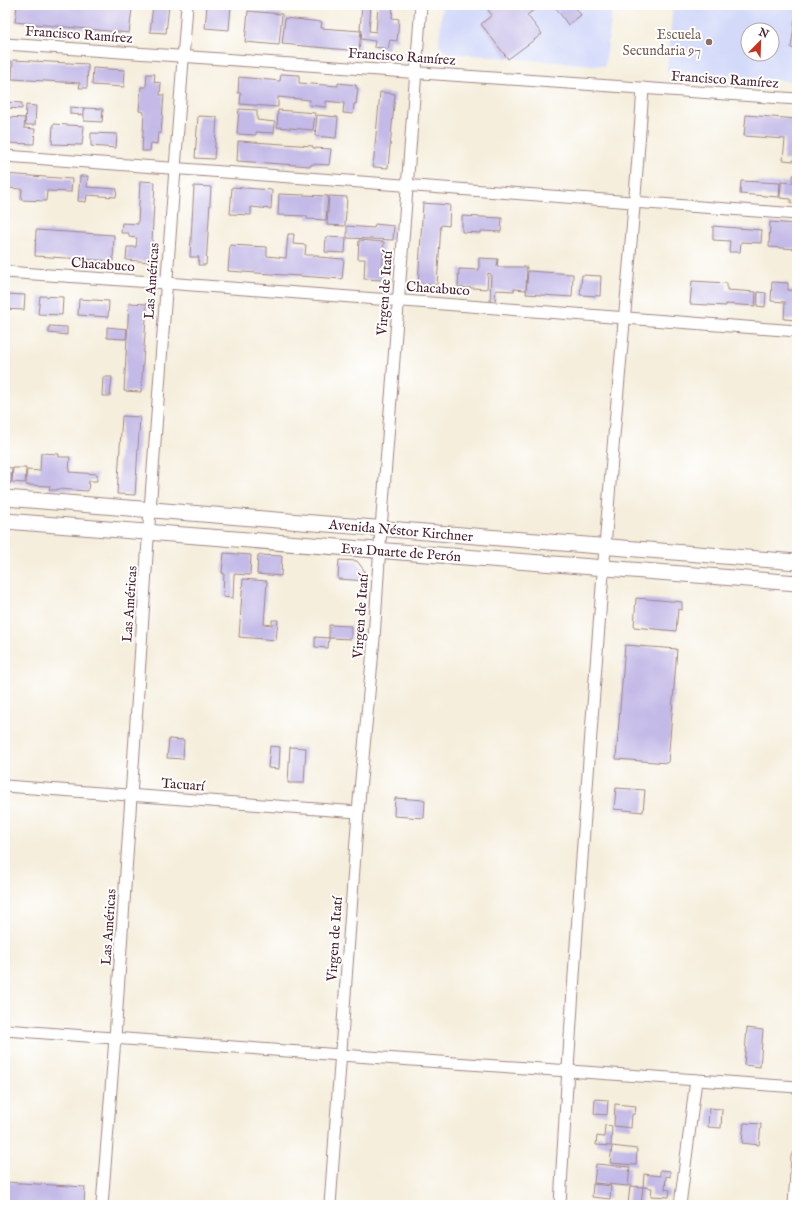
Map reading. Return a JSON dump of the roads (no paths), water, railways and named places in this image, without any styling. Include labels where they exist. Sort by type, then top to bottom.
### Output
[{"type":"street","name":"Las Américas","points":[[102,1205],[115,1038],[166,283],[187,5]]},
{"type":"street","name":"Virgen de Itatí","points":[[330,1205],[358,812],[374,639],[379,550],[421,5]]},
{"type":"street","name":"Francisco Ramírez","points":[[5,44],[797,99]]},
{"type":"street","points":[[560,1205],[603,568],[635,202],[643,88]]},
{"type":"street","points":[[5,156],[797,214]]},
{"type":"street","name":"Chacabuco","points":[[5,272],[398,300],[797,331]]},
{"type":"street","name":"Avenida Néstor Kirchner","points":[[5,498],[797,562]]},
{"type":"street","name":"Eva Duarte de Perón","points":[[5,521],[797,583]]},
{"type":"street","name":"Tacuarí","points":[[5,786],[358,812]]},
{"type":"street","points":[[5,1030],[797,1087]]},
{"type":"street","points":[[680,1205],[696,1080]]},
{"type":"street","points":[[794,1205],[797,1157]]},
{"type":"place","name":"Escuela Secundaria 97","points":[[709,42]]}]
